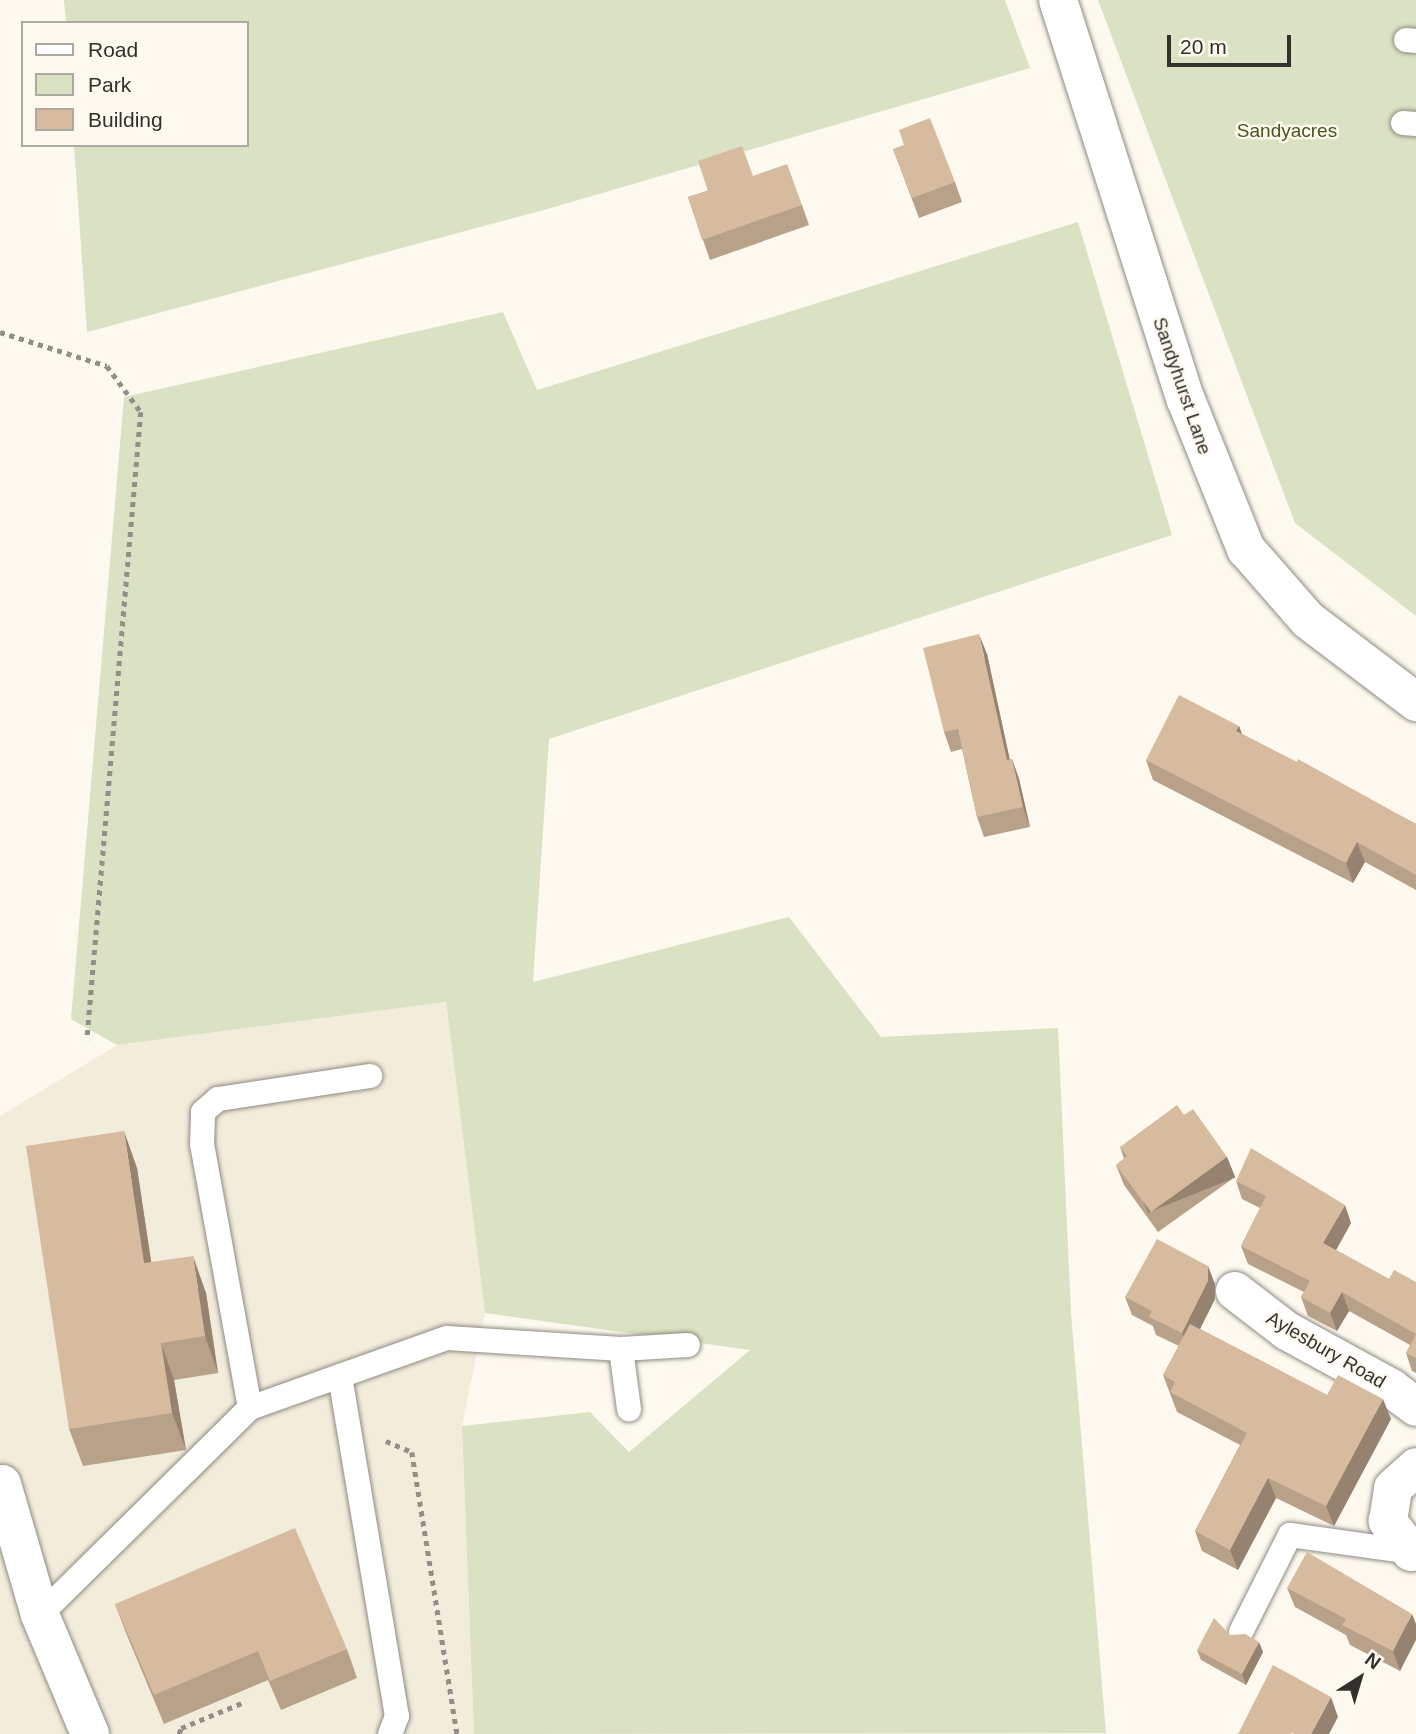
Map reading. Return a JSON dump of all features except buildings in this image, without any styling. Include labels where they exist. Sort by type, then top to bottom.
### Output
[{"type":"street","name":"Sandyhurst Lane","points":[[1058,0],[1186,400],[1246,549],[1308,620],[1416,702]]},
{"type":"street","name":"Aylesbury Road","points":[[1235,1292],[1287,1331],[1391,1388],[1416,1407]]},
{"type":"street","points":[[1414,1553],[1388,1521],[1393,1488],[1416,1467]]},
{"type":"street","points":[[2,1483],[40,1615],[90,1734]]},
{"type":"lane","points":[[250,1408],[202,1145],[203,1112],[218,1100],[370,1076]]},
{"type":"lane","points":[[40,1615],[250,1408],[447,1338],[621,1349],[688,1345]]},
{"type":"lane","points":[[621,1349],[629,1409]]},
{"type":"lane","points":[[340,1376],[397,1716],[390,1734]]},
{"type":"lane","points":[[1241,1632],[1290,1535],[1414,1553]]},
{"type":"path","points":[[0,332],[107,366],[141,412],[88,1040]]},
{"type":"path","points":[[351,1439],[369,1433],[412,1452],[457,1734]]},
{"type":"path","points":[[179,1734],[181,1728],[244,1702]]},
{"type":"shaded area","points":[[446,1002],[485,1313],[462,1426],[474,1734],[0,1734],[0,1116],[117,1045]]},
{"type":"green space","points":[[64,0],[1005,0],[1030,68],[544,210],[87,332],[74,147],[248,147],[248,21],[66,21]]},
{"type":"green space","name":"Sandyacres","points":[[1098,0],[1416,0],[1416,616],[1295,523]]},
{"type":"green space","points":[[1078,222],[1172,535],[549,739],[533,982],[789,917],[881,1037],[1058,1028],[1071,1313],[1106,1733],[474,1734],[462,1426],[590,1412],[629,1452],[750,1350],[485,1313],[446,1002],[117,1045],[71,1019],[124,397],[503,312],[537,390]]}]
